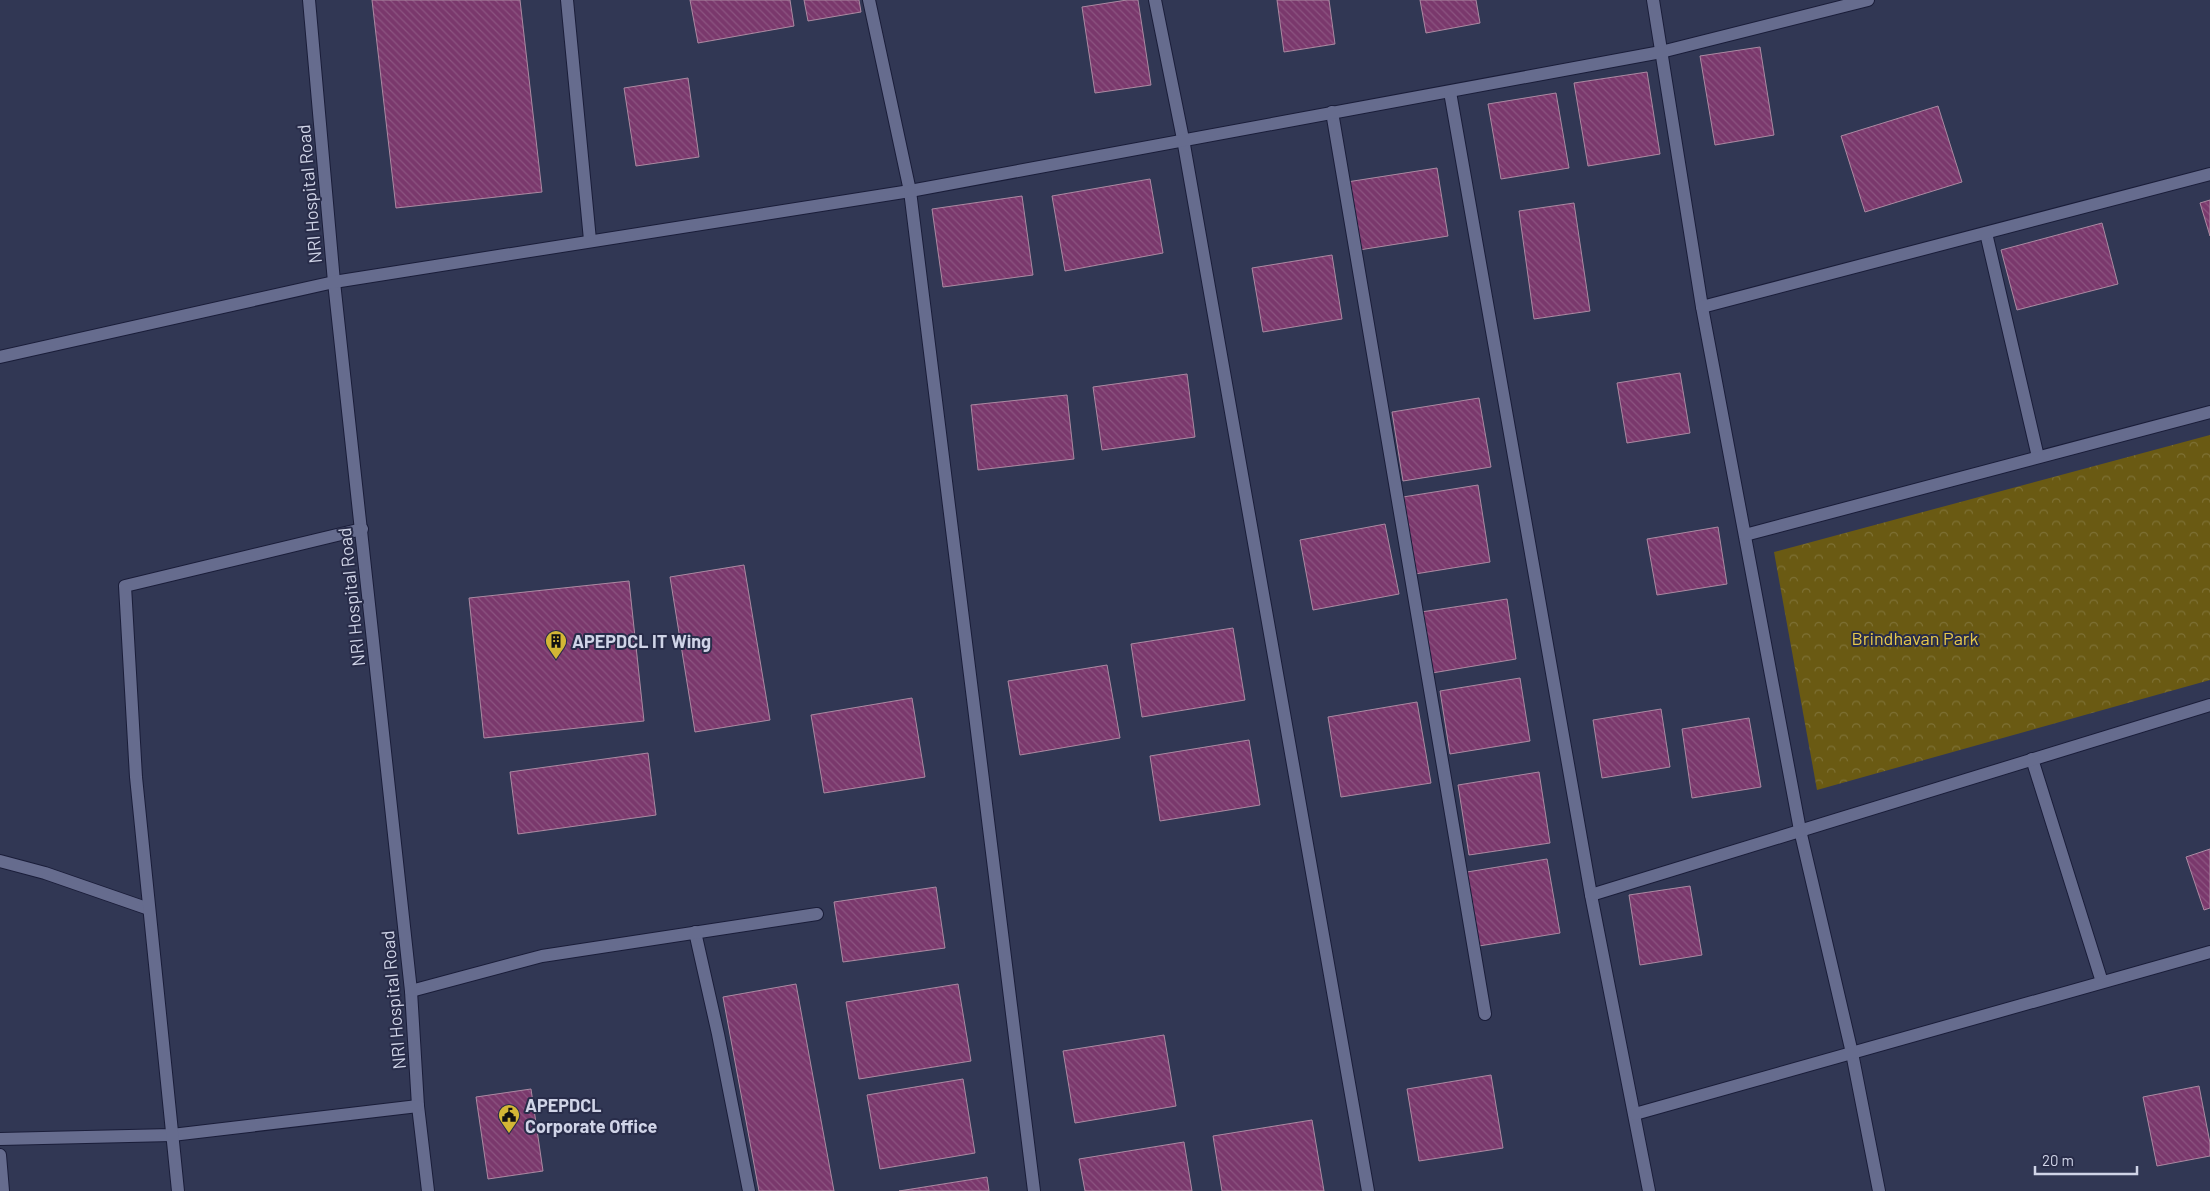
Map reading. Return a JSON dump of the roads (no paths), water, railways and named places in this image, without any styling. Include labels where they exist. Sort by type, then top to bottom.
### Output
[{"type":"street","name":"NRI Hospital Road","points":[[309,0],[334,282],[411,991],[418,1106],[428,1191]]},
{"type":"street","points":[[567,0],[590,240]]},
{"type":"street","points":[[869,0],[910,191],[1034,1191]]},
{"type":"street","points":[[1155,0],[1183,139],[1368,1191]]},
{"type":"street","points":[[1653,0],[1702,307],[1800,830],[1852,1053],[1879,1191]]},
{"type":"street","points":[[0,357],[334,282],[590,240],[910,191],[1183,139],[1662,52],[1868,0]]},
{"type":"street","points":[[1450,92],[1591,895],[1649,1191]]},
{"type":"street","points":[[1332,112],[1485,1014]]},
{"type":"street","points":[[1702,307],[2210,174]]},
{"type":"street","points":[[1986,232],[2038,457]]},
{"type":"street","points":[[1745,535],[2210,412]]},
{"type":"street","points":[[178,1191],[136,778],[125,586],[362,528]]},
{"type":"street","points":[[1591,895],[2210,704]]},
{"type":"street","points":[[2032,759],[2102,982]]},
{"type":"street","points":[[0,861],[45,873],[149,909]]},
{"type":"street","points":[[411,991],[542,956],[817,914]]},
{"type":"street","points":[[695,932],[718,1034],[749,1191]]},
{"type":"street","points":[[1635,1114],[2210,952]]},
{"type":"street","points":[[0,1139],[172,1135],[418,1106]]},
{"type":"street","points":[[0,1155],[3,1191]]},
{"type":"place","name":"APEPDCL IT Wing","points":[[556,660]]},
{"type":"place","name":"APEPDCL Corporate Office","points":[[509,1134]]},
{"type":"park label","name":"Brindhavan Park","points":[[1915,638]]}]
